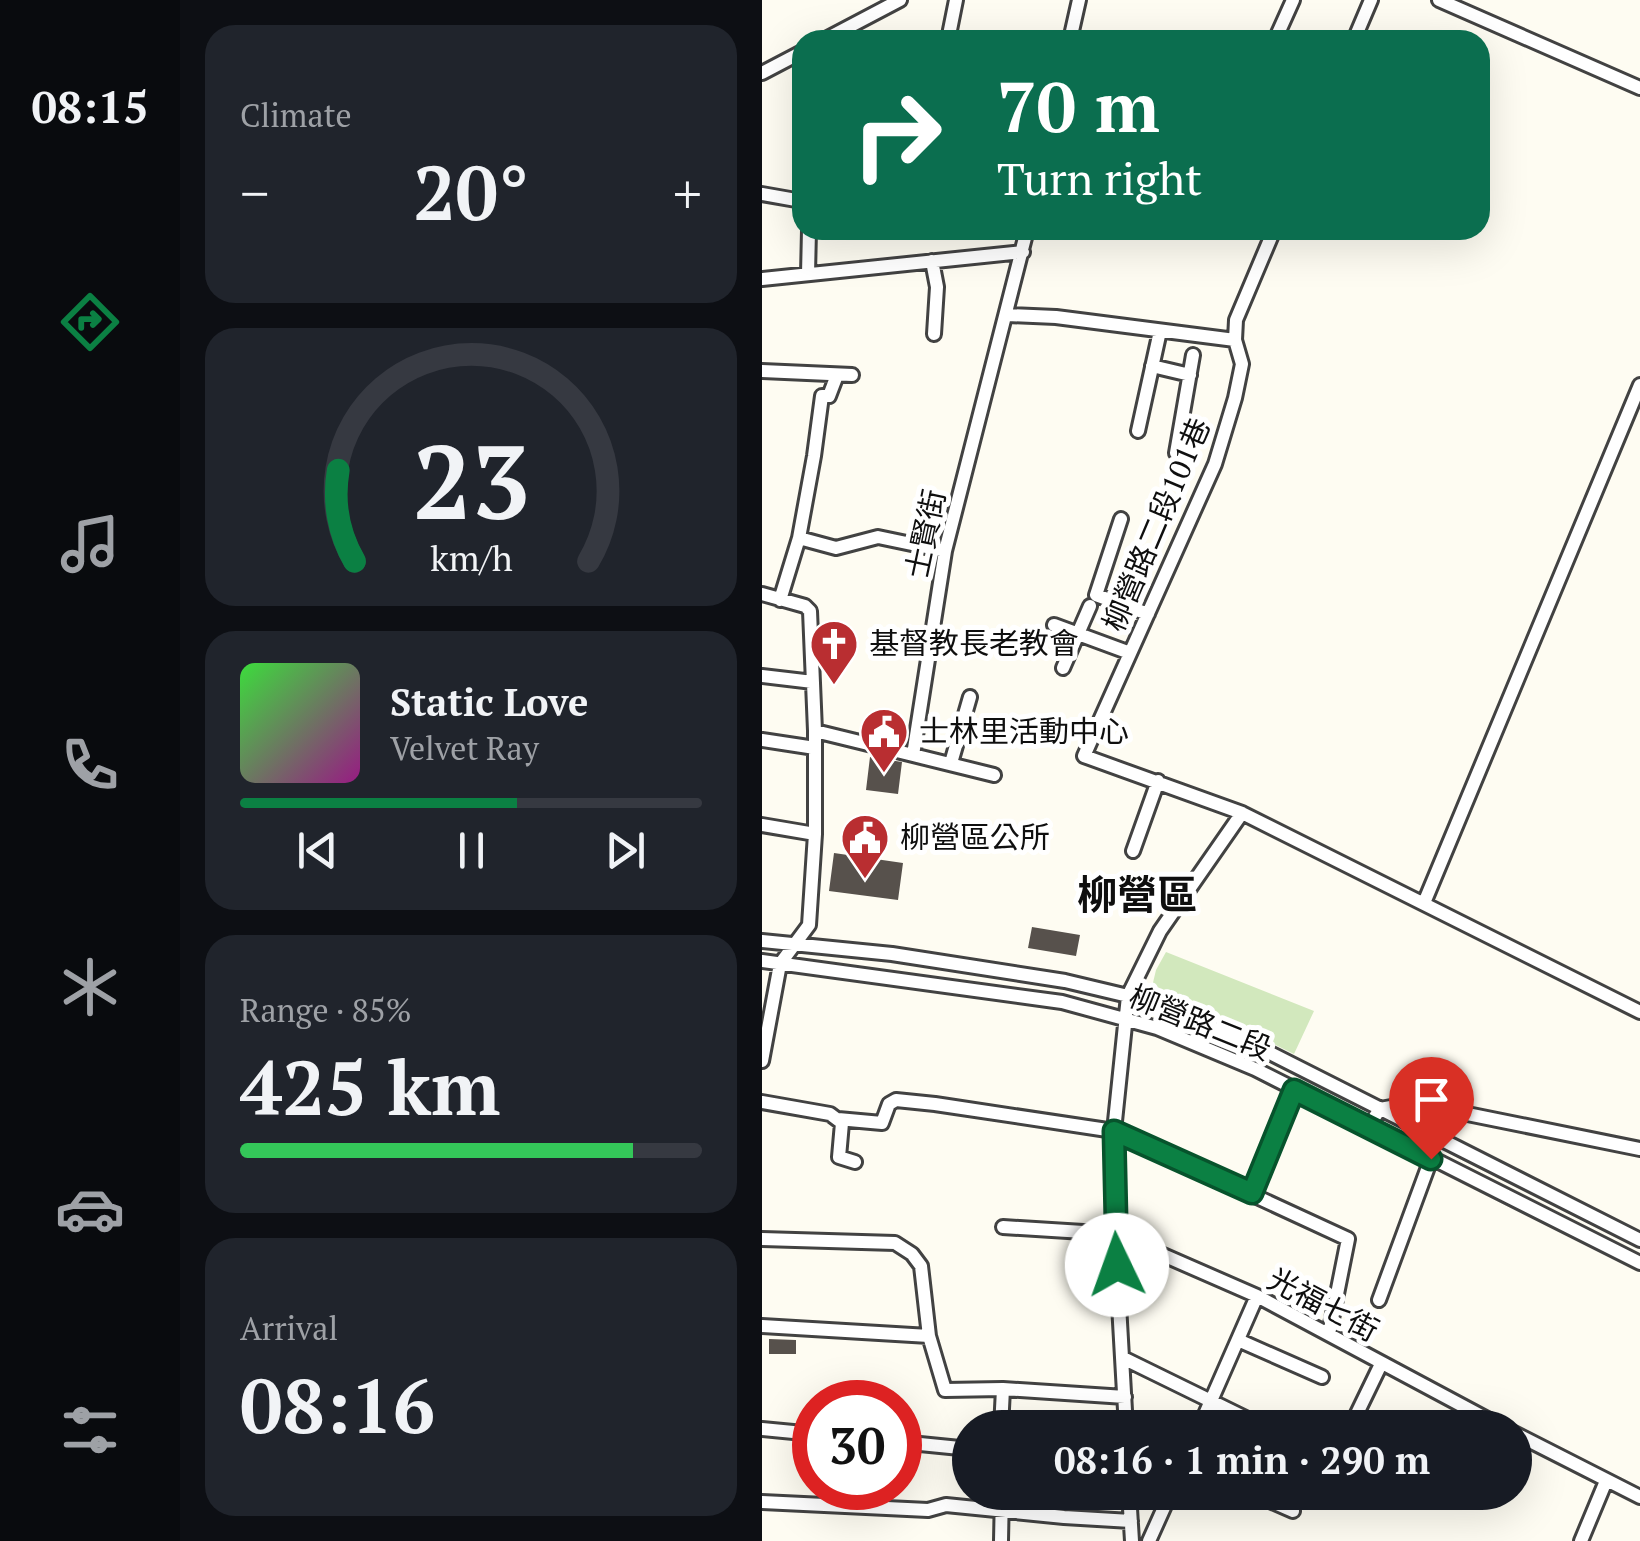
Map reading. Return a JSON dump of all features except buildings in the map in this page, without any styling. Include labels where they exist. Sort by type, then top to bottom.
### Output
[{"type":"street","points":[[843,30],[900,0]]},
{"type":"street","points":[[950,30],[956,0]]},
{"type":"street","points":[[1072,30],[1079,0]]},
{"type":"street","points":[[1280,30],[1293,0]]},
{"type":"street","points":[[1358,30],[1371,0]]},
{"type":"street","points":[[1439,0],[1640,88]]},
{"type":"street","points":[[762,73],[792,57]]},
{"type":"street","points":[[762,194],[792,199]]},
{"type":"street","points":[[808,240],[808,274]]},
{"type":"street","name":"士賢街","points":[[913,754],[945,551],[1025,240]]},
{"type":"street","name":"柳營路二段101巷","points":[[1270,240],[1236,320],[1235,340],[1242,364],[1216,464],[1084,756],[1242,812],[1640,1012]]},
{"type":"street","points":[[762,279],[1023,252]]},
{"type":"street","points":[[932,261],[937,287],[934,334]]},
{"type":"street","points":[[1007,315],[1056,317],[1235,340]]},
{"type":"street","points":[[1138,431],[1160,332]]},
{"type":"street","points":[[1176,453],[1193,356]]},
{"type":"street","points":[[1152,366],[1190,375]]},
{"type":"street","points":[[762,371],[844,375],[830,396],[822,396],[799,538],[780,600]]},
{"type":"street","points":[[1424,903],[1640,385]]},
{"type":"street","points":[[1121,519],[1096,596],[1148,614]]},
{"type":"street","points":[[799,538],[836,548],[878,537],[945,551]]},
{"type":"street","points":[[762,594],[805,606],[810,611],[815,731],[810,925],[780,964],[762,1061]]},
{"type":"street","points":[[1063,668],[1090,606]]},
{"type":"street","points":[[1054,625],[1130,653]]},
{"type":"street","points":[[762,676],[813,682]]},
{"type":"street","points":[[951,763],[970,697]]},
{"type":"street","points":[[815,731],[994,775]]},
{"type":"street","points":[[762,740],[815,748]]},
{"type":"street","points":[[1133,851],[1158,781]]},
{"type":"street","points":[[1125,1410],[1115,1234],[1114,1131],[1128,996],[1160,932],[1242,812]]},
{"type":"street","points":[[762,825],[815,834]]},
{"type":"street","name":"柳營路二段","points":[[762,941],[892,954],[1065,981],[1128,996],[1235,1036],[1640,1240]]},
{"type":"street","name":"柳營路二段","points":[[762,962],[1062,1002],[1157,1028],[1228,1056],[1640,1263]]},
{"type":"street","points":[[1252,1193],[1294,1090]]},
{"type":"street","points":[[838,1119],[882,1124],[889,1104],[896,1100],[1114,1131],[1348,1239],[1329,1334]]},
{"type":"street","points":[[762,1102],[830,1114],[838,1119],[842,1124],[838,1156],[855,1162]]},
{"type":"street","points":[[1368,1127],[1380,1110],[1414,1103],[1640,1150]]},
{"type":"street","points":[[1378,1300],[1431,1159]]},
{"type":"street","points":[[1003,1227],[1115,1234]]},
{"type":"street","name":"光福七街","points":[[1115,1234],[1257,1296],[1469,1410]]},
{"type":"street","points":[[762,1238],[895,1243],[912,1254],[922,1266],[929,1336],[945,1390],[1125,1397]]},
{"type":"street","points":[[1207,1410],[1257,1296]]},
{"type":"street","points":[[762,1326],[929,1336]]},
{"type":"street","points":[[1238,1340],[1322,1377]]},
{"type":"street","points":[[1123,1358],[1231,1410]]},
{"type":"street","points":[[1359,1410],[1381,1364]]},
{"type":"street","points":[[1002,1410],[1003,1390]]},
{"type":"street","points":[[762,1429],[792,1432]]},
{"type":"street","points":[[1532,1442],[1640,1498]]},
{"type":"street","points":[[922,1444],[952,1447]]},
{"type":"street","points":[[1581,1541],[1606,1481]]},
{"type":"street","points":[[762,1502],[928,1510],[946,1505],[1131,1521]]},
{"type":"street","points":[[1130,1510],[1132,1541]]},
{"type":"street","points":[[1149,1541],[1162,1510]]},
{"type":"street","points":[[1001,1541],[1003,1512]]},
{"type":"green space","points":[[1166,952],[1314,1011],[1294,1054],[1227,1021],[1151,991]]},
{"type":"place","name":"基督教長老教會","points":[[834,686]]},
{"type":"place","name":"士林里活動中心","points":[[884,774]]},
{"type":"place","name":"柳營區公所","points":[[865,880]]},
{"type":"district","name":"柳營區","points":[[1137,895]]},
{"type":"route","points":[[1117,1265],[1114,1131],[1252,1193],[1294,1090],[1431,1159]]}]
